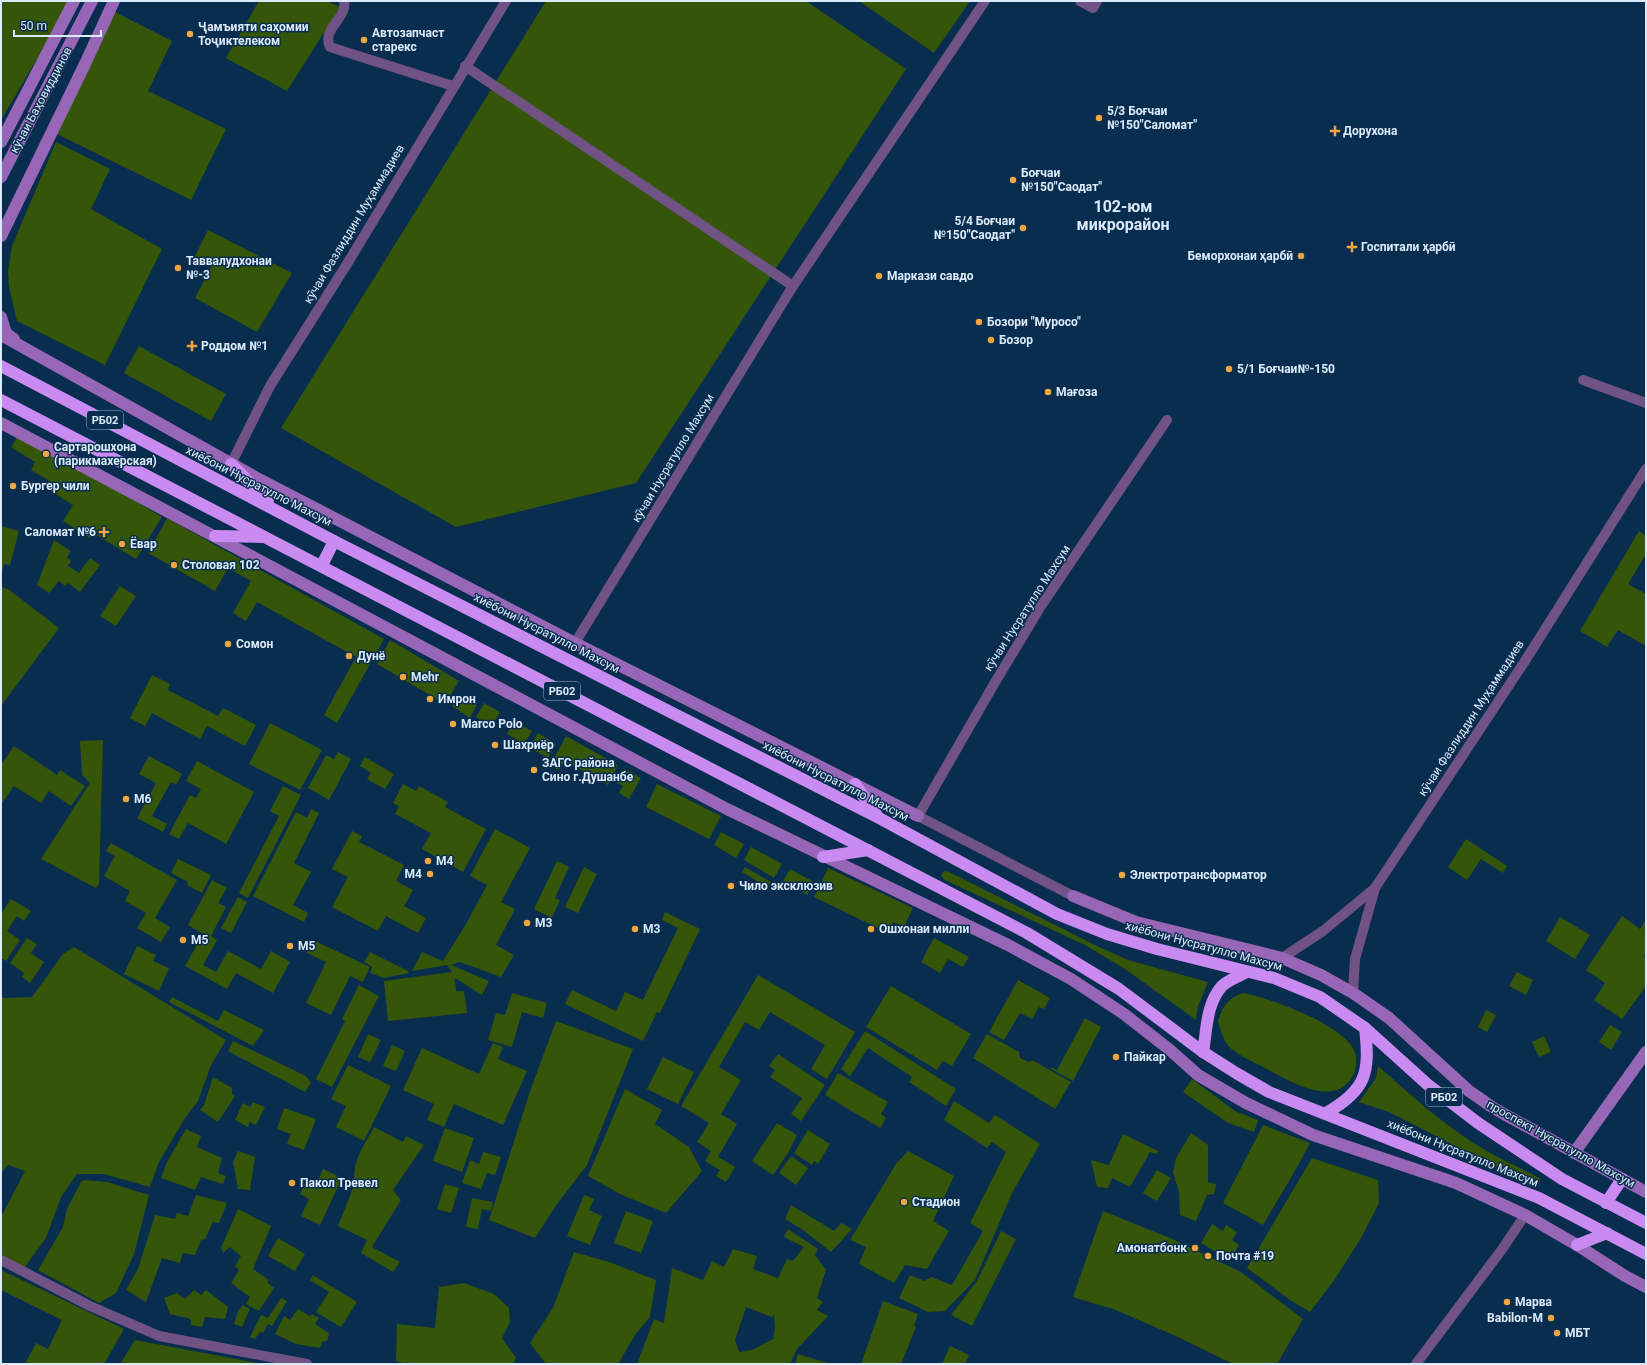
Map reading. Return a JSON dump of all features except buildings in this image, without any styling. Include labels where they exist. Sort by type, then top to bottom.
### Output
[{"type":"highway","name":"хиёбони Нусратулло Махсум","points":[[1,366],[334,540],[879,818],[1058,914],[1107,934],[1157,950],[1274,978],[1320,997],[1365,1028],[1427,1084],[1478,1124],[1562,1179],[1646,1223]]},
{"type":"highway","name":"хиёбони Нусратулло Махсум","points":[[1,400],[264,537],[322,565],[1027,934],[1119,989],[1203,1052],[1269,1092],[1326,1113],[1539,1198],[1646,1254]]},
{"type":"highway","points":[[231,464],[276,509]]},
{"type":"highway","points":[[215,536],[264,537]]},
{"type":"highway","points":[[322,565],[334,540]]},
{"type":"highway","points":[[855,784],[879,818]]},
{"type":"highway","points":[[823,857],[868,850]]},
{"type":"highway","points":[[1203,1052],[1207,1016],[1214,998],[1223,985],[1246,972]]},
{"type":"highway","points":[[1326,1113],[1340,1105],[1358,1089],[1364,1076],[1368,1060],[1365,1028]]},
{"type":"highway","points":[[1606,1203],[1622,1179]]},
{"type":"highway","points":[[1577,1245],[1607,1233]]},
{"type":"street","points":[[1,142],[74,1]]},
{"type":"street","name":"кӯчаи Баҳовиддинов","points":[[1,177],[92,1]]},
{"type":"street","points":[[1,236],[86,64],[114,1]]},
{"type":"street","points":[[344,1],[344,8],[327,35],[327,42],[330,47],[453,86]]},
{"type":"street","name":"кӯчаи Фазлиддин Муҳаммадиев","points":[[231,464],[270,386],[347,264],[465,66],[506,1]]},
{"type":"street","name":"кӯчаи Нусратулло Махсум","points":[[574,644],[793,286],[985,1]]},
{"type":"street","points":[[1080,1],[1093,8],[1097,1]]},
{"type":"street","points":[[465,66],[793,286]]},
{"type":"street","points":[[1,316],[6,332],[24,347]]},
{"type":"street","points":[[1,335],[231,464],[574,644],[855,784],[1073,896]]},
{"type":"street","points":[[1583,380],[1646,403]]},
{"type":"street","name":"кӯчаи Нусратулло Махсум","points":[[918,816],[1041,606],[1166,420]]},
{"type":"street","points":[[1,423],[720,805],[823,857],[1008,945],[1071,979],[1124,1014],[1170,1050],[1198,1075],[1246,1103],[1313,1135],[1456,1183],[1525,1215],[1577,1245],[1625,1276],[1646,1287]]},
{"type":"street","name":"кӯчаи Фазлиддин Муҳаммадиев","points":[[1353,994],[1355,959],[1375,888],[1525,661],[1646,470]]},
{"type":"street","points":[[1282,958],[1323,931],[1375,888]]},
{"type":"street","name":"проспект Нусратулло Махсум","points":[[1073,896],[1136,922],[1282,958],[1321,975],[1389,1018],[1469,1091],[1495,1110],[1646,1192]]},
{"type":"street","points":[[1574,1153],[1646,1052]]},
{"type":"street","points":[[1416,1364],[1503,1248],[1525,1215]]},
{"type":"street","points":[[1,1260],[90,1306],[159,1336],[307,1364]]},
{"type":"green space","points":[[1,1],[67,1],[70,3],[1,120]]},
{"type":"green space","points":[[259,1],[327,1],[340,7],[287,91],[226,58]]},
{"type":"green space","points":[[546,1],[806,1],[906,69],[636,483],[456,527],[281,428]]},
{"type":"green space","points":[[859,1],[970,1],[934,53]]},
{"type":"green space","points":[[113,11],[172,41],[148,91],[226,129],[191,200],[57,134]]},
{"type":"green space","points":[[56,142],[110,169],[91,209],[162,249],[105,365],[17,321],[9,287],[8,271],[12,246]]},
{"type":"green space","points":[[208,230],[292,273],[257,332],[195,298],[212,265],[195,256]]},
{"type":"green space","points":[[139,346],[226,394],[211,421],[124,373]]},
{"type":"green space","points":[[21,431],[162,517],[136,559],[93,533],[90,538],[63,521],[73,505],[54,493],[58,486],[31,470],[35,462],[11,447]]},
{"type":"green space","points":[[167,518],[384,639],[337,723],[324,715],[356,657],[257,602],[246,621],[233,613],[251,581],[228,568],[215,591],[148,553]]},
{"type":"green space","points":[[1,526],[19,531],[10,565],[4,564],[1,575]]},
{"type":"green space","points":[[1639,531],[1646,536],[1646,554],[1628,584],[1646,594],[1646,646],[1618,630],[1607,647],[1580,631]]},
{"type":"green space","points":[[54,540],[71,551],[67,557],[71,561],[68,566],[79,573],[90,558],[100,565],[80,592],[68,583],[65,586],[59,581],[49,593],[37,585]]},
{"type":"green space","points":[[120,586],[136,596],[116,626],[100,616]]},
{"type":"green space","points":[[1,587],[8,589],[59,628],[1,706]]},
{"type":"green space","points":[[390,640],[459,681],[445,704],[377,664]]},
{"type":"green space","points":[[152,675],[170,684],[168,690],[218,716],[223,708],[256,725],[245,746],[207,726],[200,739],[152,713],[145,726],[130,718]]},
{"type":"green space","points":[[459,695],[477,705],[470,718],[452,706]]},
{"type":"green space","points":[[484,703],[500,712],[492,726],[476,717]]},
{"type":"green space","points":[[514,721],[532,731],[524,744],[507,734]]},
{"type":"green space","points":[[270,723],[322,750],[300,790],[249,764]]},
{"type":"green space","points":[[538,733],[556,744],[548,758],[530,748]]},
{"type":"green space","points":[[566,736],[618,765],[608,785],[564,761],[559,770],[550,766]]},
{"type":"green space","points":[[103,740],[99,884],[96,888],[41,859],[90,783],[82,775],[80,741]]},
{"type":"green space","points":[[14,746],[57,775],[60,770],[85,786],[71,806],[49,791],[41,803],[14,786],[1,803],[1,765]]},
{"type":"green space","points":[[338,752],[351,759],[329,800],[308,788],[326,755],[334,759]]},
{"type":"green space","points":[[149,756],[182,774],[176,785],[171,782],[152,816],[167,824],[163,832],[137,818],[156,783],[139,774]]},
{"type":"green space","points":[[365,757],[394,774],[385,789],[367,779],[371,773],[360,766]]},
{"type":"green space","points":[[197,761],[254,792],[226,844],[188,823],[179,839],[169,834],[190,795],[196,798],[201,789],[186,781]]},
{"type":"green space","points":[[625,769],[641,778],[629,799],[619,793],[623,786],[617,783]]},
{"type":"green space","points":[[403,784],[416,791],[419,786],[448,802],[445,807],[486,829],[463,872],[422,849],[431,833],[395,814],[399,806],[393,803]]},
{"type":"green space","points":[[657,784],[721,816],[709,839],[646,807]]},
{"type":"green space","points":[[283,786],[301,795],[248,898],[239,893],[279,816],[270,811]]},
{"type":"green space","points":[[311,809],[319,813],[294,863],[311,872],[293,905],[308,913],[304,922],[253,896],[296,812],[307,818]]},
{"type":"green space","points":[[495,829],[530,848],[501,902],[515,909],[496,945],[514,955],[501,977],[460,962],[451,965],[489,981],[482,995],[455,978],[456,991],[464,991],[467,1013],[388,1021],[384,981],[452,972],[447,965],[412,971],[422,952],[443,961],[466,924],[487,885],[470,876]]},
{"type":"green space","points":[[352,831],[362,836],[359,842],[404,865],[396,881],[413,890],[404,906],[426,918],[418,933],[386,916],[378,931],[332,907],[348,877],[332,869]]},
{"type":"green space","points":[[721,832],[744,844],[736,858],[714,845]]},
{"type":"green space","points":[[1466,839],[1507,866],[1503,873],[1481,859],[1467,880],[1448,867]]},
{"type":"green space","points":[[111,843],[177,880],[155,918],[170,927],[161,942],[137,928],[146,913],[125,901],[130,891],[104,876],[115,856],[106,851]]},
{"type":"green space","points":[[751,847],[782,864],[774,878],[744,860]]},
{"type":"green space","points":[[178,859],[211,875],[202,893],[187,885],[188,882],[171,873]]},
{"type":"green space","points":[[557,861],[569,867],[555,898],[560,900],[551,920],[547,918],[548,916],[534,909]]},
{"type":"green space","points":[[584,867],[597,874],[578,913],[565,907]]},
{"type":"green space","points":[[745,867],[771,882],[767,887],[742,872]]},
{"type":"green space","points":[[828,868],[913,908],[904,927],[893,922],[888,933],[814,897]]},
{"type":"green space","points":[[790,869],[814,882],[807,895],[783,881]]},
{"type":"green space","points":[[947,871],[1128,960],[1208,982],[1198,1006],[1196,1020],[1125,969],[1085,945],[945,880],[941,876],[943,872]]},
{"type":"green space","points":[[212,880],[227,888],[218,903],[226,907],[211,936],[217,940],[203,965],[216,972],[228,951],[261,969],[271,951],[290,962],[273,993],[236,973],[227,989],[185,966],[203,934],[188,925]]},
{"type":"green space","points":[[238,897],[247,902],[231,933],[221,928]]},
{"type":"green space","points":[[11,899],[31,911],[24,921],[17,916],[7,931],[20,940],[6,961],[1,958],[1,914]]},
{"type":"green space","points":[[665,912],[700,929],[660,1013],[657,1012],[643,1041],[565,1004],[572,990],[616,1011],[625,992],[643,1000],[678,928],[662,920]]},
{"type":"green space","points":[[1622,916],[1640,929],[1646,920],[1646,952],[1644,956],[1646,957],[1646,986],[1622,1019],[1594,1000],[1605,983],[1586,970]]},
{"type":"green space","points":[[1560,917],[1590,935],[1575,959],[1546,941]]},
{"type":"green space","points":[[27,938],[37,944],[31,953],[44,962],[30,983],[22,977],[24,973],[10,963]]},
{"type":"green space","points":[[934,938],[969,957],[963,967],[948,959],[940,973],[921,962]]},
{"type":"green space","points":[[313,940],[370,967],[363,982],[350,976],[331,1015],[306,1003],[326,962],[307,953]]},
{"type":"green space","points":[[137,946],[156,955],[153,961],[169,968],[159,991],[124,974]]},
{"type":"green space","points":[[74,947],[226,1040],[211,1065],[198,1101],[185,1118],[159,1162],[150,1187],[104,1174],[77,1174],[61,1197],[46,1238],[24,1268],[1,1254],[1,1217],[25,1171],[8,1165],[1,1173],[1,996],[4,998],[32,997],[63,954]]},
{"type":"green space","points":[[370,952],[408,971],[409,973],[384,978],[370,973],[372,967],[364,962]]},
{"type":"green space","points":[[1517,972],[1533,980],[1526,995],[1509,986]]},
{"type":"green space","points":[[758,975],[855,1032],[827,1079],[811,1069],[825,1045],[770,1012],[759,1030],[745,1022],[719,1067],[741,1080],[721,1114],[737,1124],[718,1157],[735,1167],[726,1182],[716,1176],[720,1170],[705,1161],[711,1151],[697,1142],[709,1123],[681,1106]]},
{"type":"green space","points":[[1018,980],[1050,998],[1044,1009],[1039,1007],[1032,1019],[1020,1013],[1004,1040],[989,1032]]},
{"type":"green space","points":[[359,985],[379,996],[332,1087],[316,1079],[345,1021],[342,1019]]},
{"type":"green space","points":[[891,986],[971,1034],[952,1066],[943,1061],[937,1070],[866,1027]]},
{"type":"green space","points":[[512,993],[547,1003],[543,1018],[522,1012],[512,1047],[488,1040],[496,1013],[505,1015]]},
{"type":"green space","points":[[1243,993],[1270,1000],[1303,1013],[1319,1021],[1345,1039],[1353,1048],[1356,1055],[1355,1070],[1352,1077],[1344,1086],[1334,1091],[1310,1089],[1286,1079],[1243,1057],[1233,1050],[1225,1041],[1218,1021],[1227,1003],[1233,997]]},
{"type":"green space","points":[[172,997],[218,1021],[224,1010],[264,1030],[253,1046],[169,1002]]},
{"type":"green space","points":[[1486,1010],[1496,1015],[1487,1032],[1478,1027]]},
{"type":"green space","points":[[1085,1018],[1101,1027],[1073,1081],[1051,1069],[1051,1067],[1057,1070]]},
{"type":"green space","points":[[556,1021],[633,1049],[587,1165],[557,1204],[535,1238],[489,1220],[530,1091]]},
{"type":"green space","points":[[1610,1025],[1622,1032],[1611,1050],[1599,1042]]},
{"type":"green space","points":[[865,1031],[956,1089],[946,1106],[909,1082],[912,1077],[868,1048],[850,1076],[841,1069]]},
{"type":"green space","points":[[368,1034],[381,1040],[370,1062],[358,1057]]},
{"type":"green space","points":[[987,1034],[1019,1052],[1020,1058],[1029,1062],[1032,1060],[1071,1082],[1055,1109],[973,1058]]},
{"type":"green space","points":[[1544,1036],[1551,1052],[1539,1057],[1532,1042]]},
{"type":"green space","points":[[233,1041],[306,1076],[311,1083],[305,1092],[228,1051]]},
{"type":"green space","points":[[493,1043],[503,1047],[498,1059],[527,1071],[503,1125],[454,1104],[444,1127],[427,1120],[434,1104],[403,1090],[422,1048],[479,1074]]},
{"type":"green space","points":[[392,1045],[405,1051],[396,1071],[383,1066]]},
{"type":"green space","points":[[778,1054],[825,1085],[801,1121],[791,1114],[802,1098],[770,1077],[775,1070],[769,1066]]},
{"type":"green space","points":[[663,1057],[694,1072],[678,1104],[647,1089]]},
{"type":"green space","points":[[348,1065],[391,1086],[364,1141],[336,1127],[346,1106],[331,1099]]},
{"type":"green space","points":[[1378,1066],[1430,1111],[1463,1136],[1491,1153],[1541,1179],[1536,1187],[1389,1112],[1359,1102],[1376,1078]]},
{"type":"green space","points":[[838,1073],[888,1102],[881,1114],[886,1118],[880,1128],[825,1095]]},
{"type":"green space","points":[[213,1077],[232,1088],[232,1094],[235,1096],[218,1122],[200,1110],[204,1105]]},
{"type":"green space","points":[[1192,1079],[1235,1111],[1258,1120],[1254,1132],[1228,1123],[1183,1092]]},
{"type":"green space","points":[[625,1089],[662,1110],[655,1124],[689,1147],[702,1171],[666,1213],[622,1195],[588,1176]]},
{"type":"green space","points":[[954,1101],[989,1123],[995,1115],[1040,1144],[1012,1193],[975,1280],[945,1311],[928,1312],[899,1298],[910,1275],[925,1281],[931,1277],[952,1285],[983,1231],[970,1223],[1006,1152],[992,1142],[987,1148],[944,1120]]},
{"type":"green space","points":[[253,1102],[265,1107],[256,1125],[250,1122],[248,1127],[235,1120],[243,1103],[250,1107]]},
{"type":"green space","points":[[284,1108],[316,1119],[304,1150],[287,1144],[291,1134],[277,1129]]},
{"type":"green space","points":[[777,1123],[797,1135],[788,1153],[773,1175],[752,1161]]},
{"type":"green space","points":[[1263,1125],[1310,1143],[1263,1225],[1223,1203]]},
{"type":"green space","points":[[374,1127],[403,1142],[406,1136],[424,1145],[393,1190],[401,1200],[372,1247],[400,1262],[393,1272],[361,1253],[367,1240],[338,1226],[353,1188],[355,1166],[360,1152]]},
{"type":"green space","points":[[445,1128],[474,1138],[462,1172],[433,1161]]},
{"type":"green space","points":[[186,1129],[201,1136],[197,1147],[222,1158],[218,1173],[226,1176],[223,1184],[201,1177],[195,1190],[161,1178],[167,1162]]},
{"type":"green space","points":[[808,1130],[830,1144],[818,1164],[814,1161],[812,1165],[794,1153]]},
{"type":"green space","points":[[1191,1133],[1208,1145],[1208,1182],[1216,1184],[1214,1194],[1207,1195],[1196,1221],[1180,1215],[1179,1192],[1173,1172],[1176,1158]]},
{"type":"green space","points":[[1123,1134],[1158,1151],[1157,1154],[1150,1152],[1130,1187],[1112,1178],[1108,1188],[1097,1187],[1091,1160],[1109,1165]]},
{"type":"green space","points":[[238,1151],[255,1157],[250,1190],[238,1189],[233,1162]]},
{"type":"green space","points":[[908,1151],[954,1176],[933,1221],[949,1231],[927,1269],[905,1265],[894,1283],[859,1264],[866,1247],[850,1240],[896,1164]]},
{"type":"green space","points":[[483,1152],[501,1157],[495,1175],[487,1173],[481,1189],[462,1183],[470,1160],[479,1164]]},
{"type":"green space","points":[[791,1156],[808,1168],[796,1185],[779,1173]]},
{"type":"green space","points":[[1312,1158],[1378,1180],[1379,1203],[1361,1238],[1335,1279],[1310,1312],[1290,1300],[1247,1268]]},
{"type":"green space","points":[[323,1169],[342,1178],[320,1225],[301,1216],[309,1199],[300,1194],[307,1178],[317,1183]]},
{"type":"green space","points":[[1157,1170],[1171,1178],[1157,1201],[1143,1193]]},
{"type":"green space","points":[[84,1180],[107,1182],[149,1195],[134,1254],[116,1293],[99,1303],[38,1270],[63,1227],[67,1209],[81,1182]]},
{"type":"green space","points":[[445,1184],[459,1188],[451,1213],[437,1209]]},
{"type":"green space","points":[[196,1195],[227,1203],[219,1223],[213,1222],[205,1239],[201,1240],[195,1255],[183,1253],[180,1263],[162,1258],[146,1302],[126,1290],[138,1269],[155,1215],[175,1219],[177,1213],[188,1216]]},
{"type":"green space","points":[[584,1195],[594,1199],[589,1210],[602,1216],[590,1245],[567,1236]]},
{"type":"green space","points":[[472,1198],[493,1202],[491,1211],[482,1209],[478,1229],[466,1227]]},
{"type":"green space","points":[[791,1205],[834,1231],[841,1223],[852,1229],[831,1252],[803,1230],[785,1219]]},
{"type":"green space","points":[[238,1209],[271,1226],[253,1269],[269,1280],[267,1282],[274,1288],[259,1311],[246,1304],[250,1297],[231,1283],[239,1270],[235,1266],[241,1256],[230,1247],[223,1253],[221,1248]]},
{"type":"green space","points":[[626,1211],[653,1221],[641,1253],[614,1243]]},
{"type":"green space","points":[[1103,1211],[1170,1238],[1241,1272],[1303,1319],[1277,1364],[1233,1364],[1180,1338],[1116,1310],[1073,1297]]},
{"type":"green space","points":[[1212,1224],[1223,1231],[1226,1225],[1237,1232],[1232,1240],[1239,1245],[1230,1261],[1201,1243]]},
{"type":"green space","points":[[788,1229],[818,1249],[815,1255],[826,1270],[817,1298],[823,1302],[817,1310],[828,1316],[797,1349],[790,1364],[637,1364],[654,1319],[664,1323],[672,1268],[703,1280],[712,1261],[724,1267],[733,1249],[757,1256],[753,1269],[778,1278],[787,1259],[793,1261],[804,1247],[784,1237]],"holes":[[[746,1307],[772,1317],[774,1314],[775,1328],[773,1339],[752,1350],[739,1352],[735,1340]]]},
{"type":"green space","points":[[1001,1231],[1016,1239],[972,1326],[951,1315],[977,1281]]},
{"type":"green space","points":[[278,1238],[305,1254],[295,1271],[268,1256]]},
{"type":"green space","points":[[574,1252],[609,1262],[656,1280],[650,1317],[635,1335],[618,1364],[546,1364],[530,1343],[553,1308]]},
{"type":"green space","points":[[1,1270],[124,1329],[104,1364],[25,1364],[36,1343],[48,1349],[62,1320],[1,1290]]},
{"type":"green space","points":[[313,1275],[357,1302],[341,1327],[316,1312],[329,1292],[310,1280]]},
{"type":"green space","points":[[464,1283],[494,1294],[509,1308],[510,1322],[502,1338],[516,1358],[513,1364],[406,1364],[396,1361],[397,1324],[435,1328],[439,1287]]},
{"type":"green space","points":[[194,1290],[201,1295],[206,1290],[228,1307],[225,1319],[205,1317],[202,1327],[191,1325],[191,1319],[170,1314],[164,1298],[177,1293],[185,1299]]},
{"type":"green space","points":[[281,1298],[287,1301],[272,1326],[268,1324],[263,1333],[260,1332],[255,1339],[250,1337],[261,1315],[268,1318]]},
{"type":"green space","points":[[883,1301],[918,1314],[914,1326],[916,1327],[901,1364],[861,1364]]},
{"type":"green space","points":[[243,1305],[250,1309],[242,1327],[234,1324],[238,1311]]},
{"type":"green space","points":[[298,1309],[310,1316],[312,1314],[319,1318],[315,1324],[329,1333],[327,1341],[322,1342],[320,1348],[296,1344],[275,1334],[284,1316],[290,1320]]},
{"type":"green space","points":[[135,1340],[262,1364],[120,1364]]},
{"type":"green space","points":[[950,1346],[969,1355],[965,1364],[942,1364]]},
{"type":"green space","points":[[798,1354],[831,1364],[795,1364]]},
{"type":"place","name":"Ҷамъияти саҳомии Тоҷиктелеком","points":[[190,34]]},
{"type":"place","name":"Автозапчаст старекс","points":[[364,40]]},
{"type":"place","name":"5/3 Боғчаи №150\"Саломат\"","points":[[1099,118]]},
{"type":"place","name":"Дорухона","points":[[1335,131]]},
{"type":"place","name":"Боғчаи №150\"Саодат\"","points":[[1013,180]]},
{"type":"place","name":"5/4 Боғчаи №150\"Саодат\"","points":[[1023,228]]},
{"type":"place","name":"Госпитали ҳарбӣ","points":[[1352,247]]},
{"type":"place","name":"Беморхонаи ҳарбӣ","points":[[1301,256]]},
{"type":"place","name":"Таввалудхонаи №-3","points":[[178,268]]},
{"type":"place","name":"Маркази савдо","points":[[879,276]]},
{"type":"place","name":"Бозори \"Муросо\"","points":[[979,322]]},
{"type":"place","name":"Бозор","points":[[991,340]]},
{"type":"place","name":"Роддом №1","points":[[192,346]]},
{"type":"place","name":"5/1 Боғчаи№-150","points":[[1229,369]]},
{"type":"place","name":"Мағоза","points":[[1048,392]]},
{"type":"place","name":"Сартарошхона (парикмахерская)","points":[[46,454]]},
{"type":"place","name":"Бургер чили","points":[[13,486]]},
{"type":"place","name":"Саломат №6","points":[[104,532]]},
{"type":"place","name":"Ёвар","points":[[122,544]]},
{"type":"place","name":"Столовая 102","points":[[174,565]]},
{"type":"place","name":"Сомон","points":[[228,644]]},
{"type":"place","name":"Дунё","points":[[349,656]]},
{"type":"place","name":"Mehr","points":[[403,677]]},
{"type":"place","name":"Имрон","points":[[430,699]]},
{"type":"place","name":"Marco Polo","points":[[453,724]]},
{"type":"place","name":"Шахриёр","points":[[495,745]]},
{"type":"place","name":"ЗАГС района Сино г.Душанбе","points":[[534,770]]},
{"type":"place","name":"М6","points":[[126,799]]},
{"type":"place","name":"М4","points":[[428,861]]},
{"type":"place","name":"M4","points":[[430,874]]},
{"type":"place","name":"Электротрансформатор","points":[[1122,875]]},
{"type":"place","name":"Чило эксклюзив","points":[[731,886]]},
{"type":"place","name":"М3","points":[[527,923]]},
{"type":"place","name":"M3","points":[[635,929]]},
{"type":"place","name":"Ошхонаи милли","points":[[871,929]]},
{"type":"place","name":"М5","points":[[183,940]]},
{"type":"place","name":"M5","points":[[290,946]]},
{"type":"place","name":"Пайкар","points":[[1116,1057]]},
{"type":"place","name":"Пакол Тревел","points":[[292,1183]]},
{"type":"place","name":"Стадион","points":[[904,1202]]},
{"type":"place","name":"Амонатбонк","points":[[1195,1248]]},
{"type":"place","name":"Почта #19","points":[[1208,1256]]},
{"type":"place","name":"Марва","points":[[1507,1302]]},
{"type":"place","name":"Babilon-M","points":[[1551,1318]]},
{"type":"place","name":"МБТ","points":[[1557,1333]]},
{"type":"district","name":"102-юм микрорайон","points":[[1123,215]]}]
